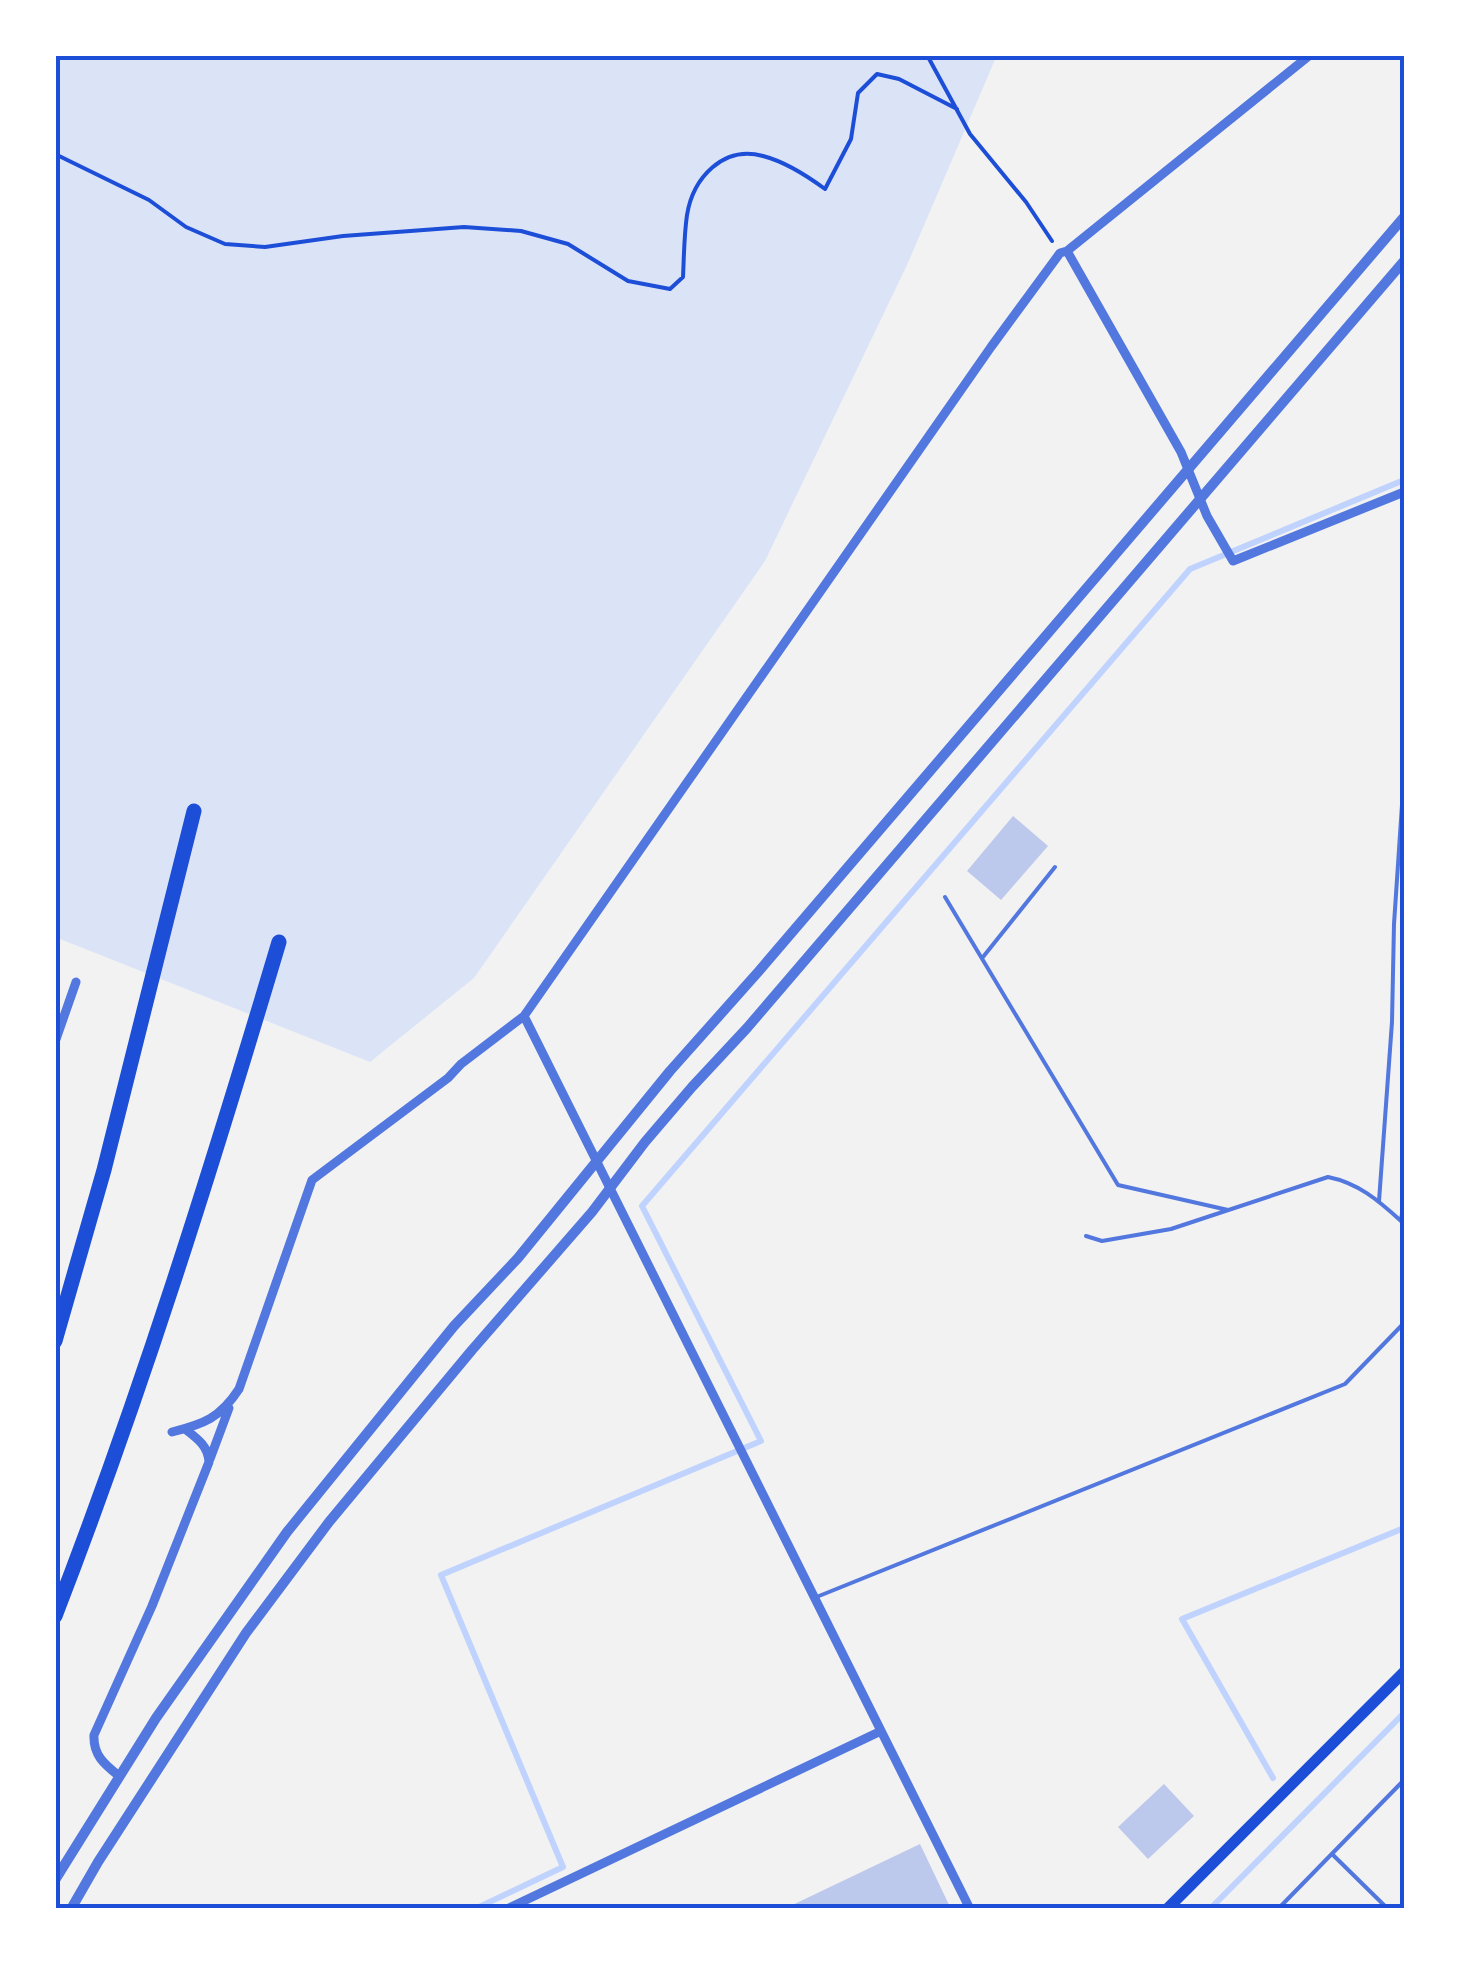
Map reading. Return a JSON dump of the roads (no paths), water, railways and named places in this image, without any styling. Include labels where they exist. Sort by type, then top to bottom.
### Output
[{"type":"highway","points":[[55,1340],[104,1170],[194,811]]},
{"type":"highway","points":[[55,1616],[97,1509],[201,1202],[280,942]]},
{"type":"main road","points":[[1167,1909],[1404,1672]]},
{"type":"street","points":[[172,1432],[217,1417],[239,1389],[312,1180],[524,1016],[990,347],[1064,252],[1310,55]]},
{"type":"street","points":[[55,1880],[167,1702],[287,1532],[454,1326],[518,1258],[670,1071],[1404,217]]},
{"type":"street","points":[[1064,252],[1181,452],[1207,516],[1234,560],[1404,492]]},
{"type":"street","points":[[70,1909],[246,1634],[329,1522],[692,1087],[747,1028],[1404,261]]},
{"type":"street","points":[[55,1042],[76,982]]},
{"type":"street","points":[[524,1016],[970,1909]]},
{"type":"street","points":[[119,1776],[103,1763],[93,1747],[94,1735],[152,1606],[230,1402]]},
{"type":"street","points":[[185,1429],[200,1441],[208,1452],[209,1462]]},
{"type":"street","points":[[507,1909],[881,1731]]},
{"type":"lane","points":[[1379,1201],[1404,775]]},
{"type":"lane","points":[[982,958],[1055,867]]},
{"type":"lane","points":[[945,897],[1118,1185],[1228,1210]]},
{"type":"lane","points":[[1086,1236],[1102,1240],[1171,1229],[1328,1177],[1350,1182],[1402,1222]]},
{"type":"lane","points":[[1402,1222],[1404,1198]]},
{"type":"lane","points":[[814,1598],[1345,1384],[1404,1323]]},
{"type":"lane","points":[[1278,1909],[1404,1780]]},
{"type":"lane","points":[[1332,1854],[1388,1909]]},
{"type":"waterway","points":[[475,1909],[563,1867],[441,1575],[761,1441],[642,1206],[1190,569],[1404,480]]},
{"type":"waterway","points":[[1273,1778],[1182,1619],[1404,1528]]},
{"type":"waterway","points":[[1210,1909],[1404,1713]]}]
